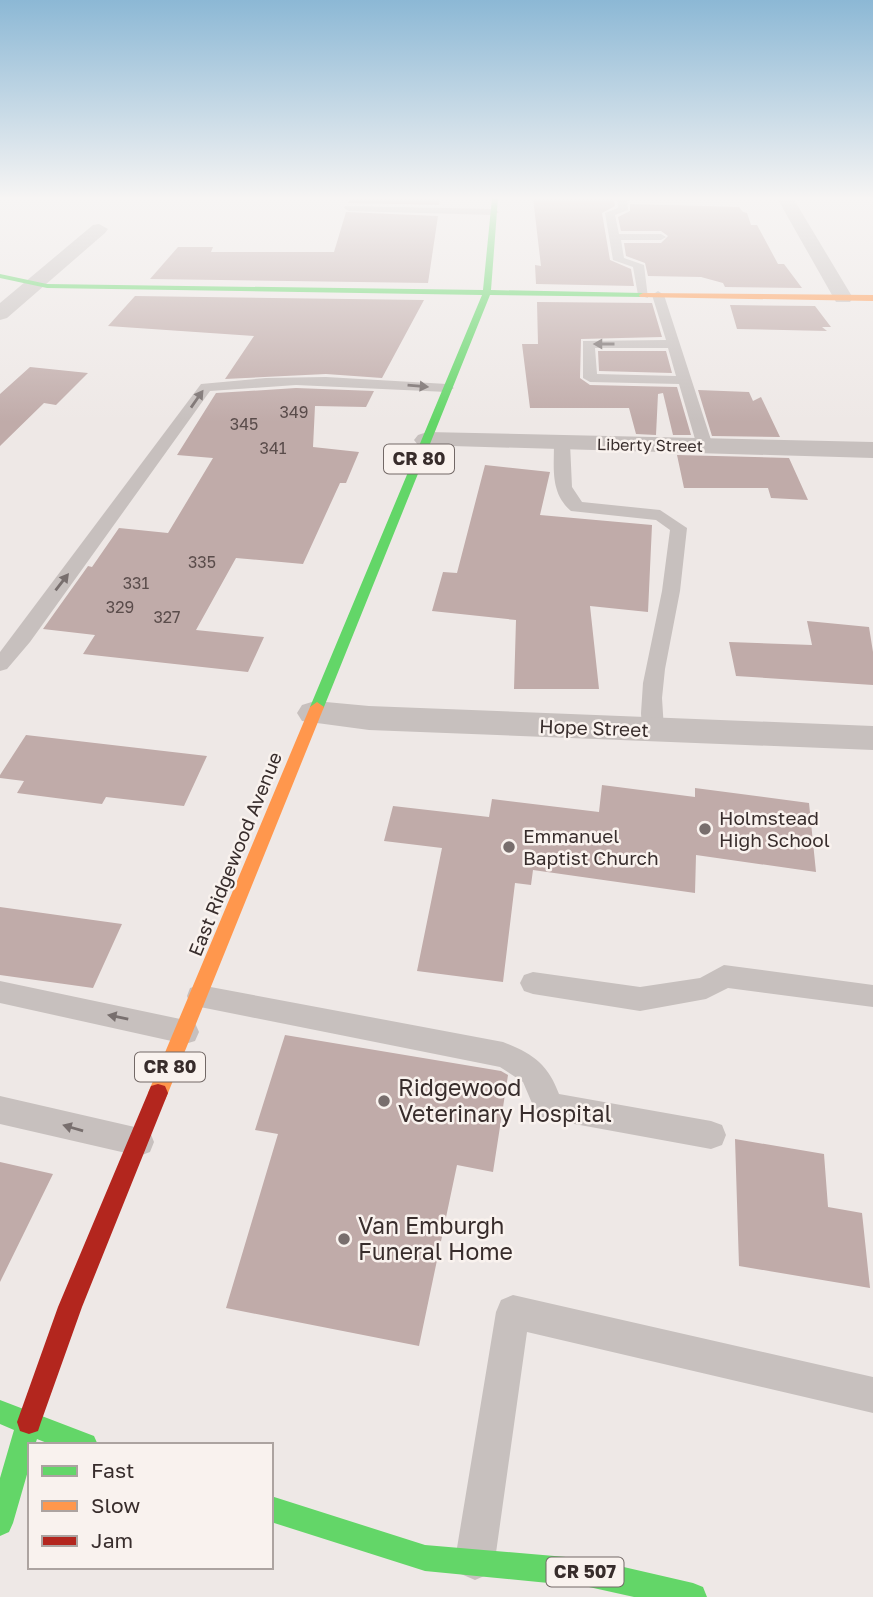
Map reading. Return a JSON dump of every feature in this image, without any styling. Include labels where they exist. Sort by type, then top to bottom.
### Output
[{"type":"main road","name":"East Ridgewood Avenue","points":[[0,1523],[29,1422],[70,1307],[487,293],[489,273]]},
{"type":"main road","points":[[0,276],[34,285],[873,299]]},
{"type":"main road","points":[[0,1412],[80,1443]]},
{"type":"main road","name":"CR 507","points":[[273,1510],[425,1558],[589,1573],[693,1597]]},
{"type":"street","points":[[0,314],[48,273]]},
{"type":"street","points":[[828,273],[843,298]]},
{"type":"street","name":"Liberty Street","points":[[427,440],[873,450]]},
{"type":"street","name":"Hope Street","points":[[315,713],[873,738]]},
{"type":"lane","points":[[641,273],[672,344],[705,446]]},
{"type":"lane","points":[[672,344],[588,344],[590,378],[683,380]]},
{"type":"lane","points":[[0,665],[23,638],[206,387],[245,382],[301,380],[447,388]]},
{"type":"lane","points":[[562,443],[564,494],[567,502],[577,507],[660,515],[679,528],[667,611],[657,646],[650,705],[653,730]]},
{"type":"lane","points":[[533,984],[640,999],[706,988],[724,975],[873,996]]},
{"type":"lane","points":[[0,992],[185,1032]]},
{"type":"lane","points":[[200,996],[503,1055],[524,1063],[537,1077],[543,1087],[547,1105],[711,1135]]},
{"type":"lane","points":[[0,1110],[139,1142]]},
{"type":"lane","points":[[475,1563],[513,1312],[873,1395]]},
{"type":"building","points":[[156,273],[430,273],[428,283],[150,279]]},
{"type":"building","points":[[535,273],[632,273],[634,286],[536,284]]},
{"type":"building","points":[[647,273],[790,273],[802,288],[725,287],[723,283],[701,277],[648,276]]},
{"type":"building","points":[[135,296],[424,300],[382,378],[326,374],[225,379],[254,336],[108,326]]},
{"type":"building","points":[[537,302],[652,303],[662,337],[581,339],[580,378],[590,385],[677,387],[691,435],[673,435],[663,393],[658,394],[656,435],[636,434],[629,408],[530,408],[522,344],[538,344]]},
{"type":"building","points":[[730,305],[815,306],[831,327],[822,327],[827,331],[737,329]]},
{"type":"building","points":[[598,351],[666,351],[672,373],[599,371]]},
{"type":"building","points":[[30,367],[88,373],[56,405],[44,403],[0,446],[0,394]]},
{"type":"building","points":[[296,388],[374,391],[366,407],[315,406],[313,447],[359,452],[346,483],[340,483],[303,564],[236,558],[196,630],[264,637],[248,672],[83,654],[95,635],[43,629],[119,528],[168,533],[213,458],[177,455],[216,393]]},
{"type":"building","points":[[698,390],[749,392],[753,401],[761,397],[780,437],[712,436]]},
{"type":"building","points":[[677,455],[789,458],[808,500],[771,498],[768,488],[684,488]]},
{"type":"building","points":[[485,465],[550,472],[540,515],[652,525],[648,612],[590,606],[599,689],[514,689],[516,620],[432,611],[443,572],[457,573]]},
{"type":"building","points":[[807,621],[869,627],[873,652],[873,685],[736,676],[729,642],[812,645]]},
{"type":"building","points":[[26,735],[207,756],[184,806],[106,797],[102,804],[17,793],[24,781],[0,778]]},
{"type":"building","points":[[602,785],[695,797],[695,788],[809,803],[816,872],[696,855],[695,893],[533,870],[531,885],[515,883],[503,982],[417,971],[442,848],[384,841],[393,806],[489,817],[492,799],[599,812]]},
{"type":"building","points":[[0,907],[122,924],[93,988],[0,975]]},
{"type":"building","points":[[285,1035],[501,1071],[508,1075],[493,1172],[457,1165],[419,1346],[226,1308],[278,1134],[255,1130]]},
{"type":"building","points":[[735,1139],[824,1154],[828,1207],[862,1213],[870,1288],[739,1266]]},
{"type":"building","points":[[0,1162],[53,1174],[0,1282]]},
{"type":"traffic: fast","points":[[317,707],[487,293],[489,273]]},
{"type":"traffic: fast","points":[[0,276],[47,286],[643,295]]},
{"type":"traffic: fast","points":[[0,1412],[80,1443]]},
{"type":"traffic: fast","points":[[0,1523],[29,1422]]},
{"type":"traffic: fast","points":[[273,1510],[425,1558],[589,1573],[693,1597]]},
{"type":"traffic: slow","points":[[643,295],[873,298]]},
{"type":"traffic: slow","points":[[158,1093],[317,707]]},
{"type":"traffic: jam","points":[[29,1422],[70,1307],[158,1093]]},
{"type":"place","name":"Holmstead High School","points":[[705,829]]},
{"type":"place","name":"Emmanuel Baptist Church","points":[[509,847]]},
{"type":"place","name":"Ridgewood Veterinary Hospital","points":[[384,1101]]},
{"type":"place","name":"Van Emburgh Funeral Home","points":[[344,1239]]}]
